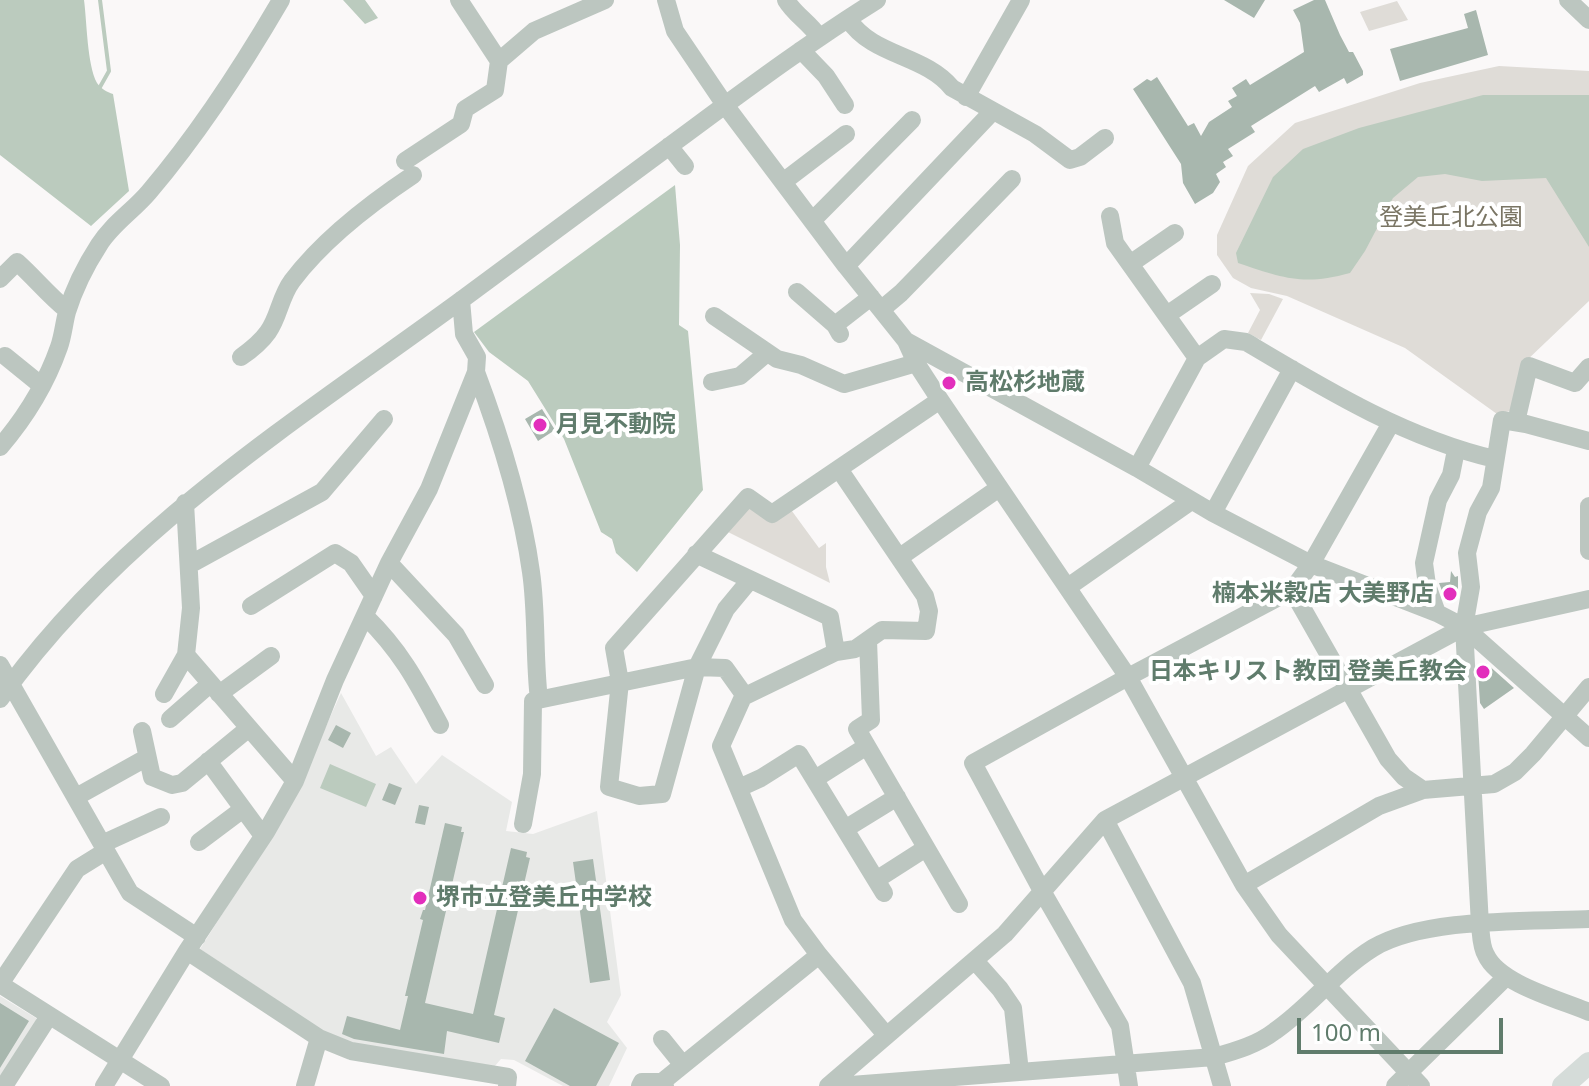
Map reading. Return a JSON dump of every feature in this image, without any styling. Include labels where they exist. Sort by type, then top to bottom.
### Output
[{"type":"main road","points":[[1563,1086],[1589,1063]]},
{"type":"street","points":[[0,447],[16,429],[42,386],[59,345],[67,310],[98,245],[147,194],[196,132],[244,65],[281,0]]},
{"type":"street","points":[[241,357],[270,330],[290,283],[309,261],[461,124],[465,109],[495,90],[499,61],[459,0]]},
{"type":"street","points":[[499,61],[534,31],[605,0]]},
{"type":"street","points":[[666,0],[675,31],[725,105],[906,341],[940,400],[1128,677],[1244,885],[1279,935],[1408,1082],[1506,977]]},
{"type":"street","points":[[786,0],[793,12],[811,24],[819,37]]},
{"type":"street","points":[[966,97],[1021,0]]},
{"type":"street","points":[[1568,0],[1589,20]]},
{"type":"street","points":[[5,691],[85,597],[185,503],[725,105],[875,1]]},
{"type":"street","points":[[848,19],[855,30],[890,53],[912,58],[943,77],[952,88],[1035,134],[1070,160],[1080,157],[1105,138]]},
{"type":"street","points":[[801,50],[826,76],[845,105]]},
{"type":"street","points":[[846,266],[992,112]]},
{"type":"street","points":[[812,221],[893,150],[912,120]]},
{"type":"street","points":[[783,182],[846,134]]},
{"type":"street","points":[[669,146],[685,166]]},
{"type":"street","points":[[796,294],[838,329],[960,243],[1009,189]]},
{"type":"street","points":[[1110,216],[1115,243],[1197,358]]},
{"type":"street","points":[[1130,264],[1175,233]]},
{"type":"street","points":[[0,279],[17,262],[67,310]]},
{"type":"street","points":[[1167,315],[1212,284]]},
{"type":"street","points":[[104,1086],[295,781],[389,563],[429,489],[476,372],[477,357],[464,334],[461,300]]},
{"type":"street","points":[[714,316],[777,359],[801,365],[844,384],[916,363]]},
{"type":"street","points":[[1137,468],[1197,358],[1224,339],[1246,342],[1391,423],[1456,450],[1495,459]]},
{"type":"street","points":[[906,341],[1191,501],[1311,564],[1437,613],[1464,627],[1589,738]]},
{"type":"street","points":[[712,382],[740,376],[767,353]]},
{"type":"street","points":[[5,356],[42,386]]},
{"type":"street","points":[[1516,422],[1529,366],[1582,385],[1589,367]]},
{"type":"street","points":[[1213,513],[1292,369]]},
{"type":"street","points":[[476,372],[494,418],[510,476],[531,573],[534,660],[539,700]]},
{"type":"street","points":[[750,580],[726,609],[697,667],[662,794],[639,796],[609,787],[620,682],[614,648],[748,497],[772,514],[940,400]]},
{"type":"street","points":[[189,565],[322,492],[384,419]]},
{"type":"street","points":[[1589,441],[1502,420],[1491,488],[1478,512],[1467,553],[1471,587],[1464,627],[1480,925],[1485,954],[1506,977],[1589,1012]]},
{"type":"street","points":[[1129,1086],[1120,1026],[973,763],[1292,590],[1311,564],[1391,423]]},
{"type":"street","points":[[1437,613],[1427,585],[1424,563],[1438,500],[1451,475],[1456,450]]},
{"type":"street","points":[[839,469],[925,596],[929,611],[926,631],[882,630],[855,649],[836,652],[745,696],[721,746],[793,920],[886,1035]]},
{"type":"street","points":[[900,557],[999,488]]},
{"type":"street","points":[[1068,587],[1191,501]]},
{"type":"street","points":[[164,694],[186,655],[191,608],[185,503]]},
{"type":"street","points":[[1589,506],[1589,551]]},
{"type":"street","points":[[251,606],[335,553],[351,563],[374,596]]},
{"type":"street","points":[[696,554],[830,617],[836,652]]},
{"type":"street","points":[[389,563],[456,635],[485,685]]},
{"type":"street","points":[[1292,590],[1388,759],[1404,777],[1423,790]]},
{"type":"street","points":[[828,1086],[976,962],[1005,934],[1105,820],[1464,627],[1589,599]]},
{"type":"street","points":[[365,616],[404,660],[440,725]]},
{"type":"street","points":[[868,640],[871,720],[857,729],[959,904]]},
{"type":"street","points":[[186,655],[295,781]]},
{"type":"street","points":[[170,719],[271,656]]},
{"type":"street","points":[[0,665],[5,691],[76,797],[130,893],[192,944],[319,1038],[368,1056],[508,1077],[507,1086]]},
{"type":"street","points":[[523,824],[532,774],[533,701],[697,667],[725,668],[745,696]]},
{"type":"street","points":[[1244,885],[1379,806],[1423,790],[1494,784],[1515,772],[1589,687]]},
{"type":"street","points":[[142,731],[152,777],[172,785],[182,783],[249,728]]},
{"type":"street","points":[[815,779],[867,746]]},
{"type":"street","points":[[739,788],[799,754],[880,886],[926,848]]},
{"type":"street","points":[[76,797],[146,758]]},
{"type":"street","points":[[208,761],[263,836]]},
{"type":"street","points":[[845,829],[897,797]]},
{"type":"street","points":[[199,842],[243,809]]},
{"type":"street","points":[[161,817],[104,847],[77,869],[0,984],[161,1086]]},
{"type":"street","points":[[1105,820],[1192,983],[1222,1086]]},
{"type":"street","points":[[838,1086],[981,1081],[1020,1072],[1214,1057],[1255,1043],[1276,1031],[1325,985],[1373,948],[1397,936],[1428,928],[1589,919]]},
{"type":"street","points":[[640,1086],[642,1082],[663,1084],[819,955]]},
{"type":"street","points":[[976,962],[1013,1008],[1020,1072]]},
{"type":"street","points":[[4,1086],[49,1016]]},
{"type":"street","points":[[305,1086],[319,1038]]},
{"type":"street","points":[[662,1039],[683,1065]]},
{"type":"shaded area","points":[[0,0],[84,0],[91,65],[99,85],[113,94],[129,191],[91,226],[0,155]]},
{"type":"shaded area","points":[[343,0],[365,0],[378,18],[365,24]]},
{"type":"shaded area","points":[[1483,95],[1589,95],[1589,247],[1546,178],[1482,181],[1445,174],[1418,177],[1393,198],[1350,273],[1306,280],[1268,273],[1238,263],[1236,253],[1273,177],[1303,149],[1359,128]]},
{"type":"shaded area","points":[[675,185],[680,245],[679,325],[688,331],[703,490],[637,572],[616,553],[612,539],[601,532],[564,439],[528,381],[489,352],[474,332]]},
{"type":"shaded area","name":"堺市立登美丘中学校","points":[[341,693],[376,756],[391,747],[416,784],[442,755],[512,802],[506,831],[533,834],[597,811],[621,995],[607,1022],[627,1048],[609,1086],[563,1086],[514,1060],[501,1059],[494,1067],[351,1044],[325,1032],[200,949],[264,848],[312,757]]},
{"type":"shaded area","points":[[330,764],[376,784],[366,807],[320,788]]},
{"type":"shaded area","points":[[0,996],[36,1018],[37,1023],[0,1082]]},
{"type":"green space","points":[[1397,1],[1408,20],[1369,31],[1360,12]]},
{"type":"green space","name":"登美丘北公園","points":[[1499,66],[1589,71],[1589,301],[1525,362],[1510,411],[1497,414],[1405,348],[1287,296],[1251,288],[1233,278],[1217,255],[1217,235],[1248,166],[1295,123],[1420,83]]},
{"type":"green space","points":[[1250,293],[1269,294],[1283,299],[1261,340],[1248,333],[1260,310]]},
{"type":"green space","points":[[748,506],[789,507],[819,548],[826,543],[830,583],[726,531]]},
{"type":"building","points":[[1224,0],[1265,0],[1254,18]]},
{"type":"building","points":[[1314,0],[1325,0],[1340,35],[1349,52],[1353,52],[1363,75],[1347,84],[1344,78],[1319,92],[1315,86],[1251,126],[1255,132],[1228,149],[1233,156],[1223,162],[1226,167],[1216,174],[1220,182],[1213,193],[1195,204],[1183,183],[1181,164],[1133,89],[1147,79],[1151,81],[1157,77],[1188,126],[1194,123],[1201,136],[1209,122],[1232,107],[1228,101],[1237,96],[1232,88],[1246,79],[1250,85],[1304,52],[1300,23],[1293,10]]},
{"type":"building","points":[[1476,10],[1488,55],[1400,81],[1390,49],[1468,28],[1464,14]]},
{"type":"building","name":"月見不動院","points":[[542,409],[555,430],[538,441],[525,419]]},
{"type":"building","points":[[1451,571],[1455,577],[1458,576],[1458,590],[1444,596],[1439,583],[1450,582]]},
{"type":"building","points":[[1486,663],[1514,688],[1484,709],[1480,703],[1478,672]]},
{"type":"building","points":[[336,725],[351,733],[343,748],[328,740]]},
{"type":"building","points":[[389,783],[402,788],[395,805],[382,800]]},
{"type":"building","points":[[419,805],[429,807],[425,825],[415,823]]},
{"type":"building","points":[[445,823],[462,827],[461,832],[464,832],[425,1003],[473,1014],[511,848],[527,852],[526,857],[530,858],[494,1015],[505,1018],[499,1043],[447,1031],[444,1054],[354,1039],[342,1034],[347,1016],[400,1030],[423,920],[420,919],[425,910]]},
{"type":"building","points":[[593,859],[610,980],[590,983],[573,862]]},
{"type":"building","points":[[0,1003],[29,1021],[0,1068]]},
{"type":"building","points":[[554,1008],[619,1043],[596,1086],[570,1086],[525,1061]]},
{"type":"waterway","points":[[100,0],[109,71],[100,87]]},
{"type":"place","name":"高松杉地蔵","points":[[949,383]]},
{"type":"place","name":"月見不動院","points":[[540,425]]},
{"type":"place","name":"楠本米穀店 大美野店","points":[[1450,594]]},
{"type":"place","name":"日本キリスト教団 登美丘教会","points":[[1483,672]]},
{"type":"place","name":"堺市立登美丘中学校","points":[[420,898]]}]
